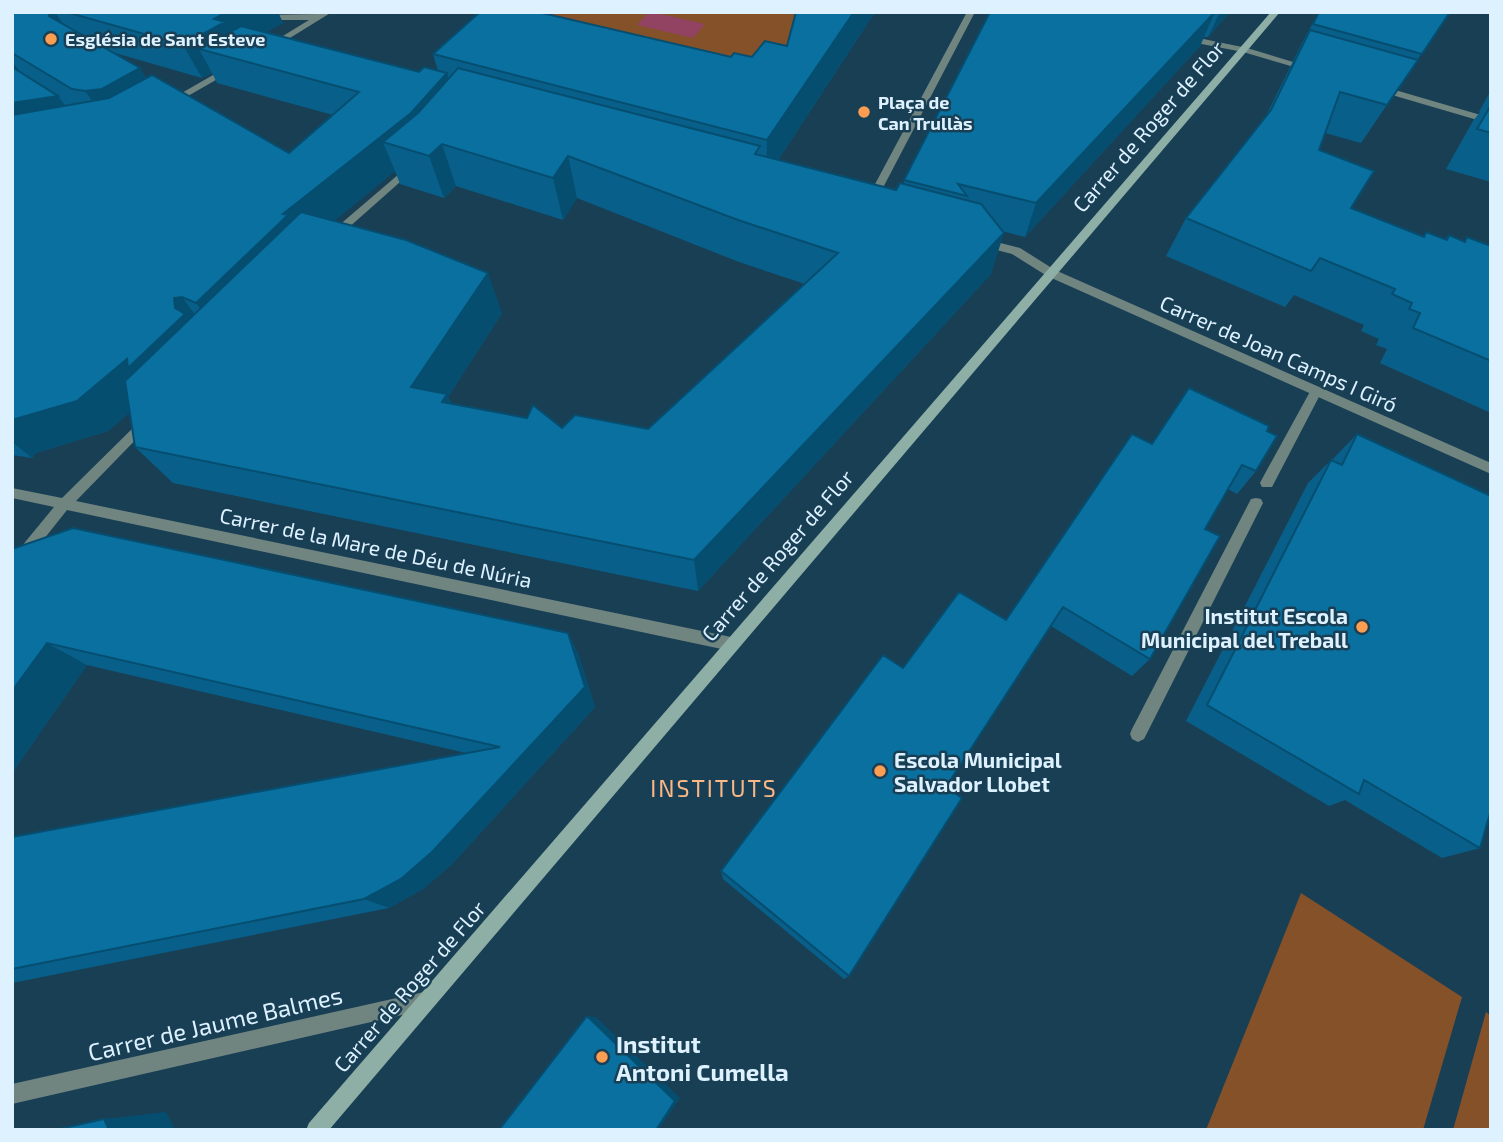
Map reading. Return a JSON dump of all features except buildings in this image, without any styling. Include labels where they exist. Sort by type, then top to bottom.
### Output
[{"type":"street","points":[[878,214],[865,211],[971,12]]},
{"type":"street","name":"Carrer de Roger de Flor","points":[[316,1130],[1276,12]]},
{"type":"street","points":[[247,17],[324,15]]},
{"type":"street","points":[[285,55],[260,52],[324,15]]},
{"type":"street","points":[[1178,37],[1244,50],[1317,71]]},
{"type":"street","points":[[165,106],[238,65]]},
{"type":"street","points":[[1366,85],[1491,121]]},
{"type":"street","points":[[325,243],[418,160]]},
{"type":"street","name":"Carrer de Joan Camps I Giró","points":[[966,238],[1016,251],[1051,272],[1491,469]]},
{"type":"street","points":[[1267,483],[1317,391]]},
{"type":"street","points":[[12,569],[65,503],[160,408]]},
{"type":"street","name":"Carrer de la Mare de Déu de Núria","points":[[12,493],[731,644]]},
{"type":"street","points":[[1139,734],[1256,503]]},
{"type":"street","name":"Carrer de Jaume Balmes","points":[[12,1094],[428,1000]]},
{"type":"shaded area","points":[[530,12],[814,12],[771,72]]},
{"type":"shaded area","points":[[649,12],[705,24],[693,38],[637,25]]},
{"type":"shaded area","points":[[1301,893],[1462,997],[1423,1130],[1206,1130]]},
{"type":"shaded area","points":[[1486,1012],[1491,1016],[1491,1130],[1453,1130]]},
{"type":"place","name":"Església de Sant Esteve","points":[[51,39]]},
{"type":"place","name":"Plaça de Can Trullàs","points":[[864,112]]},
{"type":"place","name":"Institut Escola Municipal del Treball","points":[[1362,627]]},
{"type":"place","name":"Escola Municipal Salvador Llobet","points":[[880,771]]},
{"type":"place","name":"Institut Antoni Cumella","points":[[602,1057]]},
{"type":"district","name":"INSTITUTS","points":[[714,788]]}]
